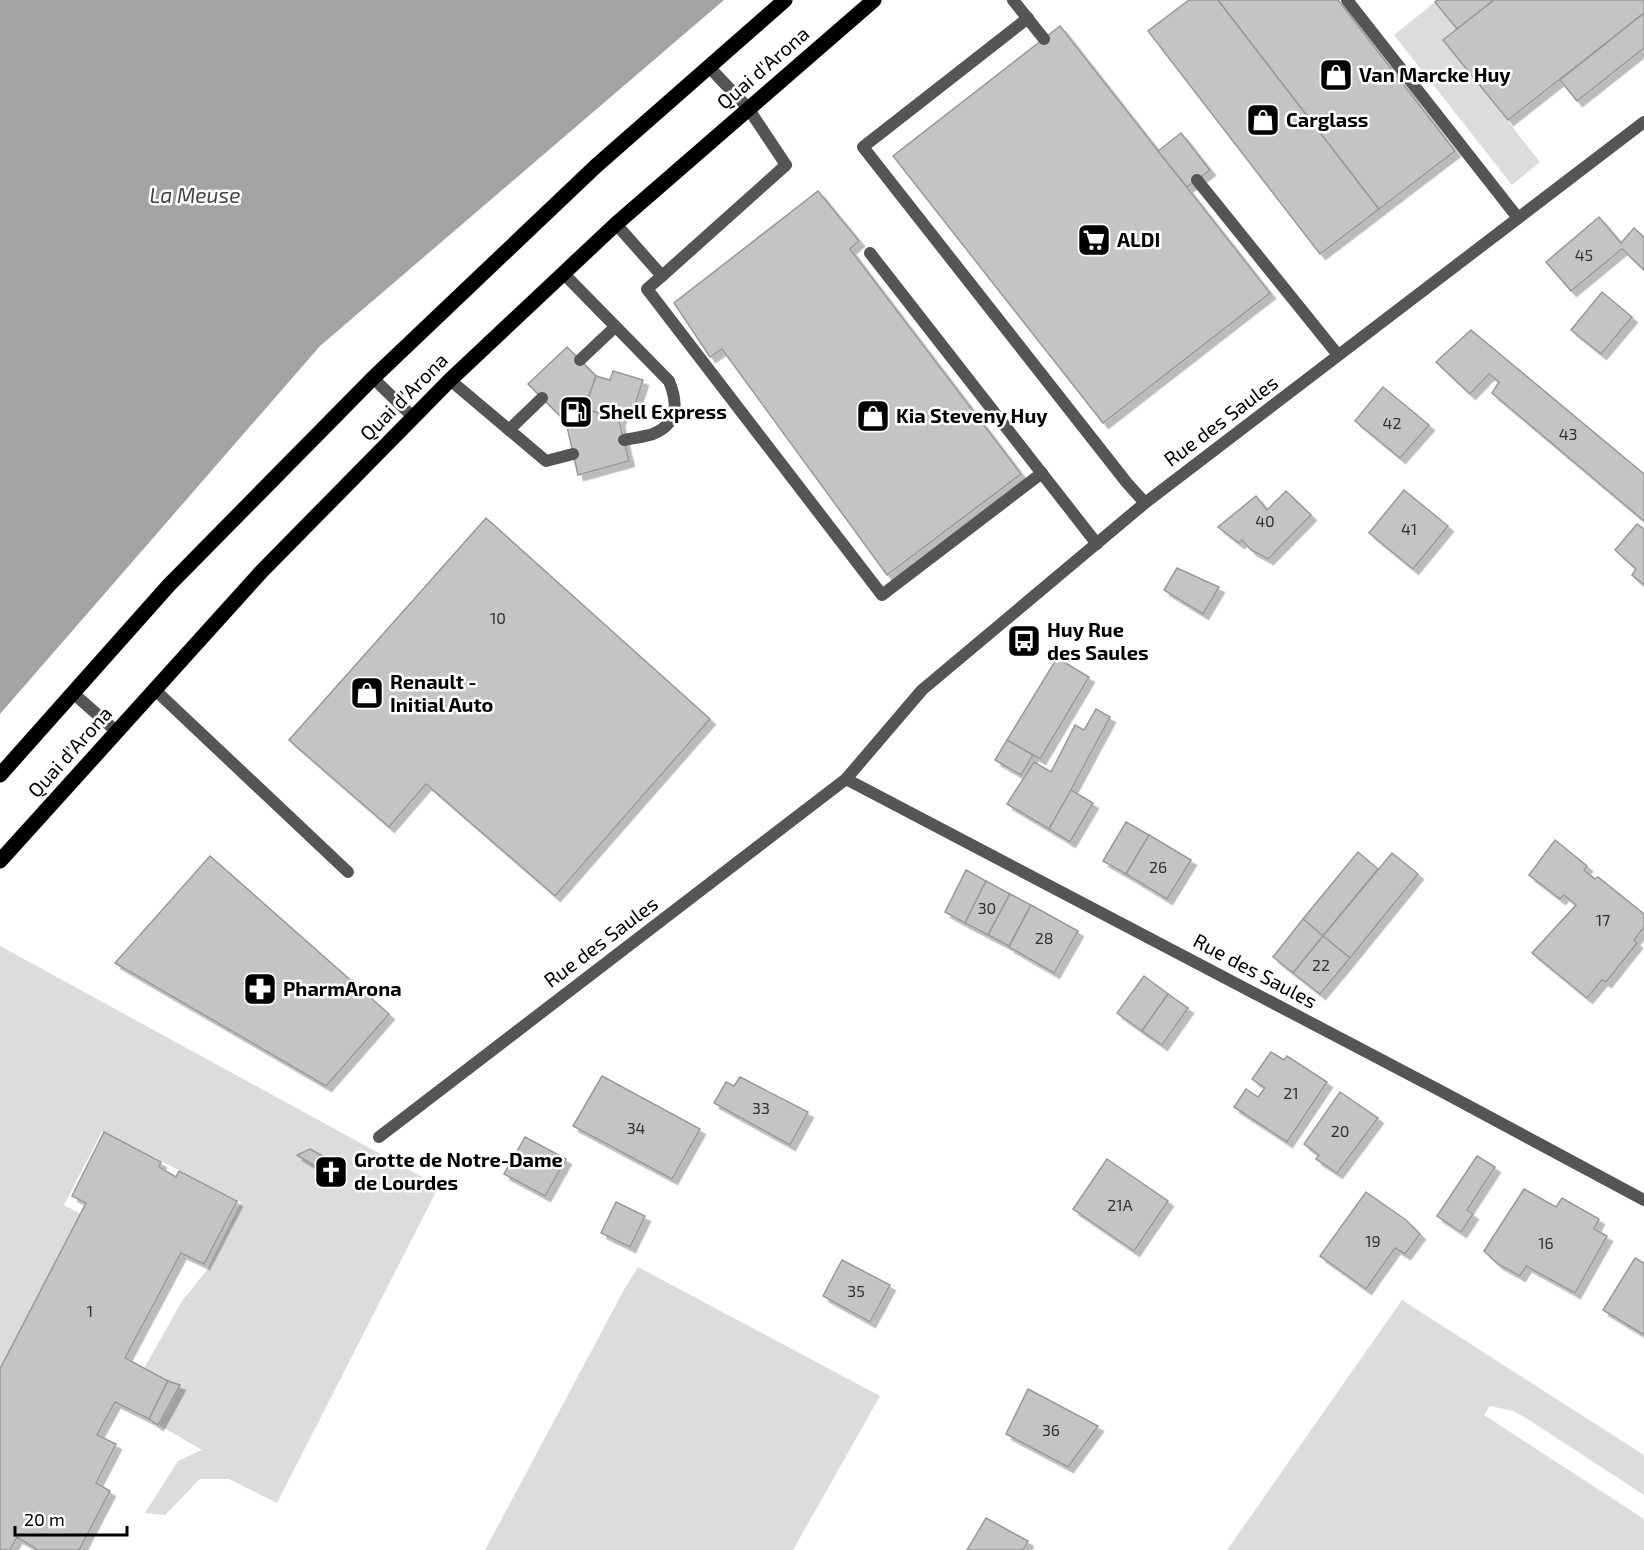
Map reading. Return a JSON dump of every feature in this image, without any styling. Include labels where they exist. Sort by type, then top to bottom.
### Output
[{"type":"main road","name":"Quai d'Arona","points":[[0,775],[169,585],[373,378],[596,166],[785,0]]},
{"type":"main road","name":"Quai d'Arona","points":[[0,861],[262,571],[450,380],[615,224],[874,0]]},
{"type":"street","points":[[1013,0],[1044,39]]},
{"type":"street","points":[[1347,0],[1518,218]]},
{"type":"street","points":[[1028,18],[863,147],[1145,503]]},
{"type":"street","points":[[710,67],[748,108],[786,165],[647,289],[882,595],[1042,473]]},
{"type":"street","name":"Rue des Saules","points":[[379,1137],[846,779],[922,690],[1145,503],[1644,122]]},
{"type":"street","points":[[1197,180],[1338,355]]},
{"type":"street","points":[[615,224],[662,276]]},
{"type":"street","points":[[870,253],[1097,544]]},
{"type":"street","points":[[563,273],[669,381],[676,397],[674,413],[668,424],[653,434],[624,440]]},
{"type":"street","points":[[580,360],[615,327]]},
{"type":"street","points":[[373,378],[413,417]]},
{"type":"street","points":[[450,380],[546,461],[573,454]]},
{"type":"street","points":[[509,430],[542,398]]},
{"type":"street","points":[[154,689],[348,872]]},
{"type":"street","points":[[73,693],[116,731]]},
{"type":"street","name":"Rue des Saules","points":[[846,779],[1440,1090],[1644,1200]]},
{"type":"shaded area","points":[[1435,2],[1457,29],[1444,40],[1540,162],[1512,185],[1394,35]]},
{"type":"shaded area","points":[[0,946],[439,1186],[277,1503],[229,1479],[200,1479],[165,1515],[145,1513],[178,1461],[202,1450],[159,1425],[177,1390],[142,1372],[182,1301],[207,1270],[241,1202],[102,1131],[64,1205],[93,1220],[0,1381]]},
{"type":"shaded area","points":[[638,1267],[880,1396],[793,1550],[485,1550]]},
{"type":"shaded area","points":[[1402,1300],[1644,1455],[1644,1495],[1513,1411],[1490,1406],[1484,1415],[1644,1519],[1644,1550],[1227,1550]]},
{"type":"water","name":"La Meuse","points":[[0,0],[724,0],[320,346],[0,714]]},
{"type":"building","name":"Carglass","points":[[1189,0],[1218,0],[1379,209],[1320,254],[1148,31]]},
{"type":"building","name":"Van Marcke Huy","points":[[1218,0],[1338,0],[1455,151],[1379,209]]},
{"type":"building","points":[[1438,0],[1494,0],[1457,29],[1435,2]]},
{"type":"building","points":[[1494,0],[1644,0],[1644,13],[1508,120],[1443,40]]},
{"type":"building","points":[[1644,13],[1644,48],[1577,101],[1560,80]]},
{"type":"building","name":"ALDI","points":[[1060,26],[1270,293],[1103,423],[893,156]]},
{"type":"building","points":[[1181,133],[1210,170],[1187,187],[1158,151]]},
{"type":"building","name":"Kia Steveny Huy","points":[[818,191],[859,241],[850,249],[1021,474],[887,575],[722,349],[710,357],[674,303]]},
{"type":"building","points":[[1599,217],[1621,243],[1634,228],[1644,237],[1644,270],[1622,249],[1571,291],[1546,262]]},
{"type":"building","points":[[1602,292],[1632,317],[1601,354],[1571,330]]},
{"type":"building","points":[[1471,330],[1644,474],[1644,521],[1492,393],[1499,382],[1489,374],[1470,394],[1436,362]]},
{"type":"building","points":[[567,347],[596,376],[585,408],[619,421],[629,461],[578,475],[566,422],[528,384]]},
{"type":"building","points":[[613,371],[643,380],[633,411],[625,408],[619,421],[585,408],[596,376],[610,380]]},
{"type":"building","points":[[1383,387],[1429,425],[1400,458],[1355,421]]},
{"type":"building","points":[[1404,490],[1448,526],[1413,569],[1369,533]]},
{"type":"building","points":[[1286,491],[1311,515],[1268,559],[1251,550],[1242,540],[1239,543],[1218,527],[1256,496],[1267,510]]},
{"type":"building","points":[[486,518],[710,719],[555,896],[426,784],[389,827],[289,740]]},
{"type":"building","points":[[1637,524],[1644,529],[1644,585],[1632,575],[1636,569],[1615,550]]},
{"type":"building","points":[[1177,568],[1219,587],[1203,614],[1164,590]]},
{"type":"building","points":[[1057,658],[1089,677],[1040,759],[1007,740]]},
{"type":"building","points":[[1096,709],[1110,717],[1049,829],[1007,804],[1034,762],[1051,772],[1075,725],[1084,730]]},
{"type":"building","points":[[1007,740],[1033,755],[1021,775],[995,760]]},
{"type":"building","points":[[1071,790],[1093,803],[1070,842],[1049,829]]},
{"type":"building","points":[[1126,822],[1149,835],[1126,874],[1103,861]]},
{"type":"building","points":[[1149,835],[1191,860],[1167,899],[1126,874]]},
{"type":"building","points":[[1555,840],[1587,866],[1584,870],[1595,879],[1598,877],[1644,914],[1644,927],[1634,940],[1637,943],[1606,982],[1602,980],[1587,998],[1532,953],[1576,905],[1564,895],[1560,899],[1529,875]]},
{"type":"building","points":[[1358,852],[1378,869],[1323,936],[1303,919]]},
{"type":"building","points":[[1392,853],[1418,874],[1350,958],[1323,936]]},
{"type":"building","name":"PharmArona","points":[[210,856],[389,1014],[326,1086],[115,963]]},
{"type":"building","points":[[966,870],[986,881],[965,923],[945,912]]},
{"type":"building","points":[[986,881],[1010,894],[988,935],[965,923]]},
{"type":"building","points":[[1010,894],[1031,905],[1009,946],[988,935]]},
{"type":"building","points":[[1031,905],[1078,931],[1054,973],[1009,947]]},
{"type":"building","points":[[1303,919],[1323,936],[1293,973],[1273,957]]},
{"type":"building","points":[[1323,936],[1350,958],[1320,994],[1293,973]]},
{"type":"building","points":[[1144,976],[1168,994],[1142,1031],[1117,1013]]},
{"type":"building","points":[[1168,994],[1188,1008],[1162,1045],[1142,1031]]},
{"type":"building","points":[[1271,1052],[1284,1060],[1287,1056],[1327,1082],[1287,1142],[1234,1107],[1246,1089],[1258,1097],[1265,1088],[1252,1079]]},
{"type":"building","points":[[602,1076],[700,1129],[672,1179],[573,1126]]},
{"type":"building","points":[[740,1077],[808,1112],[790,1145],[714,1103],[726,1082],[734,1086]]},
{"type":"building","points":[[1340,1092],[1378,1118],[1337,1173],[1316,1159],[1319,1155],[1304,1144]]},
{"type":"building","points":[[104,1132],[161,1162],[159,1167],[176,1177],[179,1171],[237,1201],[204,1264],[181,1253],[125,1358],[168,1381],[149,1419],[115,1402],[97,1435],[116,1444],[96,1483],[110,1491],[79,1550],[38,1550],[17,1537],[10,1550],[0,1550],[0,1369],[86,1203],[72,1196]]},
{"type":"building","points":[[525,1137],[566,1159],[545,1196],[504,1174]]},
{"type":"building","name":"Grotte de Notre-Dame de Lourdes","points":[[310,1149],[337,1164],[338,1180],[297,1155]]},
{"type":"building","points":[[1477,1156],[1495,1167],[1467,1210],[1473,1214],[1461,1232],[1437,1216]]},
{"type":"building","points":[[1107,1159],[1168,1201],[1134,1251],[1073,1209]]},
{"type":"building","points":[[1524,1189],[1556,1207],[1562,1198],[1599,1219],[1594,1229],[1607,1236],[1575,1293],[1526,1266],[1520,1276],[1498,1264],[1484,1251]]},
{"type":"building","points":[[1366,1192],[1406,1220],[1420,1234],[1405,1254],[1395,1248],[1366,1289],[1320,1256]]},
{"type":"building","points":[[616,1202],[645,1216],[630,1247],[601,1233]]},
{"type":"building","points":[[1635,1258],[1644,1263],[1644,1335],[1603,1310]]},
{"type":"building","points":[[842,1260],[890,1285],[870,1322],[823,1296]]},
{"type":"building","points":[[168,1381],[180,1385],[158,1425],[149,1419]]},
{"type":"building","points":[[1028,1389],[1098,1426],[1068,1467],[1006,1434]]},
{"type":"building","points":[[986,1518],[1028,1541],[1023,1550],[967,1550]]},
{"type":"place","name":"Van Marcke Huy","points":[[1336,75]]},
{"type":"place","name":"Carglass","points":[[1263,120]]},
{"type":"place","name":"ALDI","points":[[1094,240]]},
{"type":"place","name":"Shell Express","points":[[576,412]]},
{"type":"place","name":"Kia Steveny Huy","points":[[873,416]]},
{"type":"place","name":"Huy Rue des Saules","points":[[1024,641]]},
{"type":"place","name":"Renault - Initial Auto","points":[[367,693]]},
{"type":"place","name":"PharmArona","points":[[260,989]]},
{"type":"place","name":"Grotte de Notre-Dame de Lourdes","points":[[331,1172]]}]
